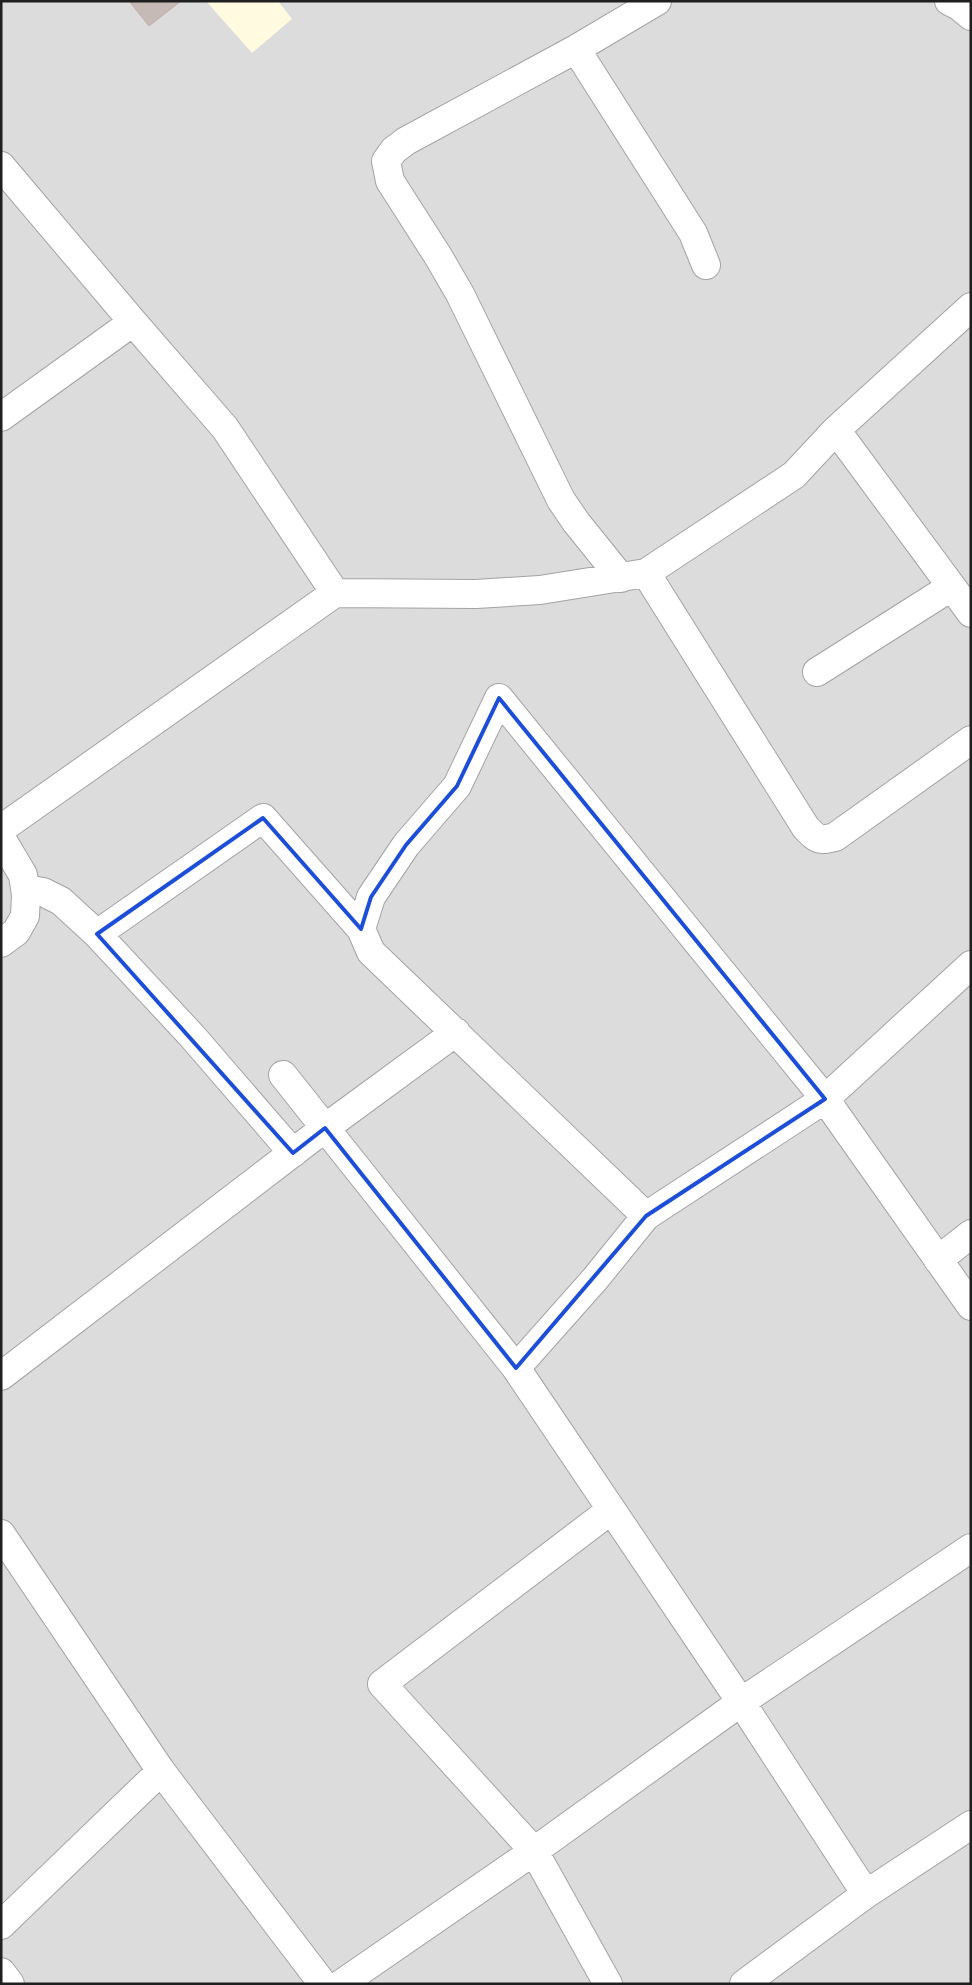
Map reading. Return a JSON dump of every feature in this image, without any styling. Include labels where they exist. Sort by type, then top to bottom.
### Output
[{"type":"street","points":[[657,1],[576,49],[406,141],[394,150],[386,161],[390,181],[460,294],[561,500],[576,522],[633,575],[806,828],[815,837],[823,840],[835,837],[971,740]]},
{"type":"street","points":[[949,1],[959,6],[971,16]]},
{"type":"street","points":[[576,49],[693,233],[706,265]]},
{"type":"street","points":[[1,166],[132,322],[225,428],[334,593]]},
{"type":"street","points":[[1,829],[334,593],[476,594],[540,590],[633,575],[794,476],[836,430],[971,307]]},
{"type":"street","points":[[1,418],[132,322]]},
{"type":"street","points":[[836,430],[971,612]]},
{"type":"street","points":[[817,672],[951,587]]},
{"type":"street","points":[[361,929],[371,898],[376,890],[406,846],[457,786],[499,698],[826,1098],[971,1306]]},
{"type":"street","points":[[97,934],[263,818],[361,929],[372,952],[646,1216]]},
{"type":"street","points":[[1,838],[23,875],[25,889],[25,916],[16,932],[1,943]]},
{"type":"street","points":[[25,889],[43,892],[61,901],[97,934],[192,1036],[293,1153]]},
{"type":"street","points":[[516,1368],[595,1278],[646,1216],[826,1098],[971,965]]},
{"type":"street","points":[[1,1376],[325,1128],[456,1032]]},
{"type":"street","points":[[283,1076],[516,1368],[741,1702],[866,1894]]},
{"type":"street","points":[[938,1260],[971,1234]]},
{"type":"street","points":[[608,1984],[534,1851],[382,1684],[611,1510]]},
{"type":"street","points":[[1,1534],[161,1771],[323,1984]]},
{"type":"street","points":[[341,1984],[534,1851],[741,1702],[971,1548]]},
{"type":"street","points":[[1,1924],[161,1771]]},
{"type":"street","points":[[744,1984],[866,1894],[971,1825]]},
{"type":"street","points":[[1,1972],[10,1984]]},
{"type":"highlighted area","points":[[499,698],[825,1099],[646,1216],[516,1368],[325,1128],[293,1153],[97,934],[263,818],[361,929],[371,897],[406,845],[457,786]]},
{"type":"shaded area","points":[[1,1],[971,1],[971,1984],[1,1984]]},
{"type":"shaded area","points":[[206,1],[278,1],[292,19],[252,53]]},
{"type":"building","points":[[129,1],[181,1],[149,26]]}]
